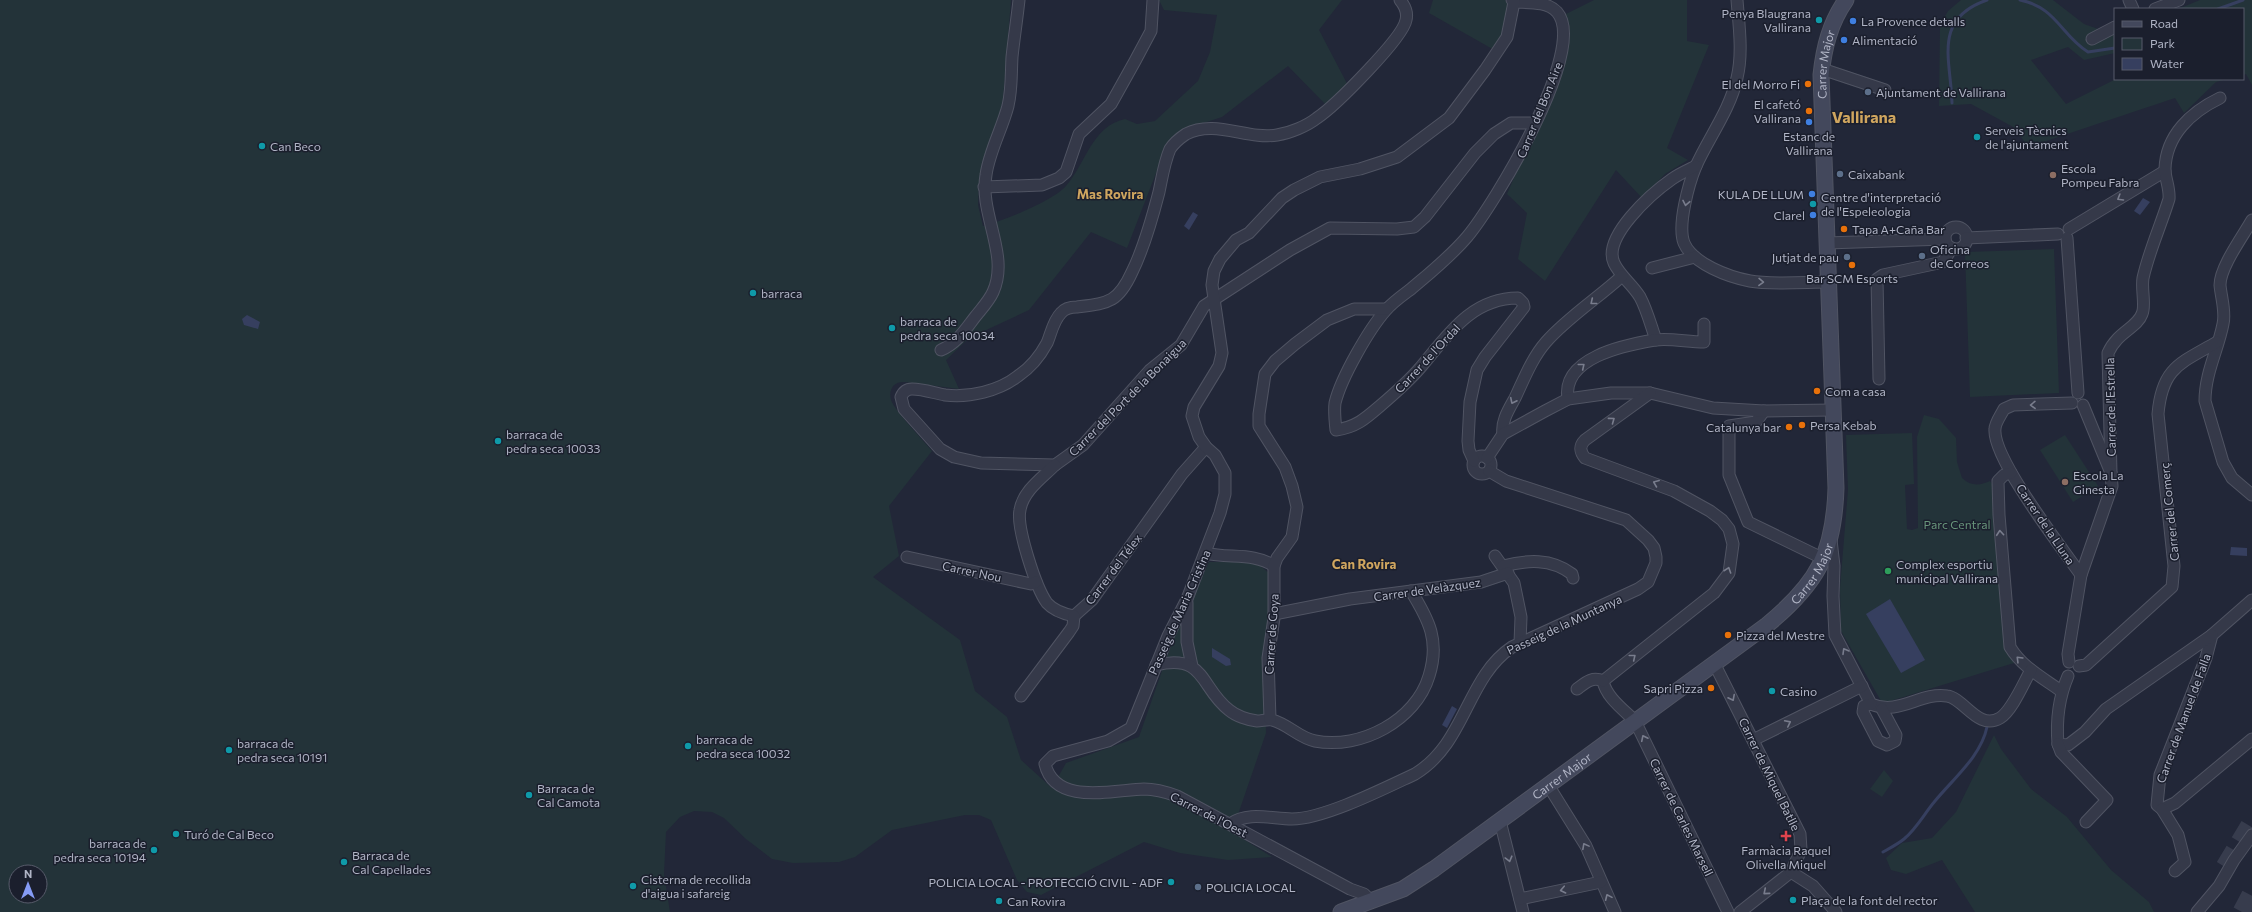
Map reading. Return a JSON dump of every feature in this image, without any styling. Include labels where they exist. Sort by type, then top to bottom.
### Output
[{"type":"street","points":[[941,350],[951,345],[962,334],[988,301],[998,277],[998,265],[985,207],[984,187],[987,168],[996,143],[1011,89],[1012,59],[1019,0]]},
{"type":"street","points":[[984,187],[1042,185],[1059,178],[1066,172],[1079,134],[1111,104],[1135,61],[1150,31],[1153,0]]},
{"type":"street","points":[[1055,465],[981,463],[954,457],[940,448],[904,409],[901,400],[902,395],[910,389],[946,395],[973,394],[1002,386],[1018,377],[1043,350],[1061,313],[1068,308],[1111,301],[1124,287],[1139,256],[1166,161],[1171,148],[1179,139],[1188,134],[1207,129],[1224,129],[1247,135],[1276,135],[1289,132],[1317,119],[1344,95],[1397,37],[1406,21],[1405,6],[1400,0]]},
{"type":"street","points":[[1737,0],[1740,37],[1737,78],[1732,95],[1696,166],[1685,206],[1682,229],[1684,244],[1695,257],[1717,271],[1751,282],[1829,282]]},
{"type":"street","name":"Carrer Major","points":[[1348,910],[1410,885],[1500,821],[1782,613],[1803,591],[1824,559],[1831,539],[1836,494],[1822,69],[1827,38],[1846,0]]},
{"type":"street","points":[[2157,8],[2179,0]]},
{"type":"street","name":"Carrer del Bon Aire","points":[[1336,430],[1335,403],[1352,363],[1386,309],[1447,260],[1485,215],[1524,150],[1552,84],[1564,45],[1563,30],[1558,13],[1553,8],[1538,3],[1513,1]]},
{"type":"street","name":"Passeig de Maria Cristina","points":[[1045,764],[1053,756],[1108,741],[1131,728],[1168,636],[1187,599],[1206,554],[1220,513],[1225,483],[1225,473],[1220,462],[1206,447],[1194,426],[1192,416],[1194,407],[1219,366],[1221,360],[1220,340],[1213,300],[1214,271],[1220,259],[1236,240],[1249,233],[1282,198],[1320,177],[1360,169],[1397,157],[1449,118],[1485,70],[1507,37],[1513,1]]},
{"type":"street","points":[[2092,39],[2114,28]]},
{"type":"street","points":[[1822,69],[1884,90]]},
{"type":"street","name":"Carrer de l'Estrella","points":[[2111,473],[2108,353],[2116,339],[2139,320],[2143,314],[2141,289],[2169,199],[2170,191],[2165,171],[2166,153],[2179,128],[2200,107],[2220,98]]},
{"type":"street","name":"Carrer del Port de la Bonaigua","points":[[1055,465],[1083,445],[1150,370],[1180,345],[1192,328],[1204,306],[1290,250],[1330,228],[1397,229],[1414,227],[1425,217],[1475,153],[1494,134],[1511,123],[1534,124]]},
{"type":"street","points":[[1656,340],[1640,297],[1622,276],[1613,261],[1612,249],[1615,238],[1652,195],[1673,178],[1696,166]]},
{"type":"street","points":[[1966,238],[2065,234],[2165,171]]},
{"type":"street","points":[[2252,220],[2222,274],[2220,284],[2224,323],[2217,342],[2206,387],[2206,401],[2223,462],[2232,478],[2252,495]]},
{"type":"street","points":[[1957,228],[1963,230],[1966,238],[1963,246],[1957,249],[1947,245],[1945,239],[1947,232],[1957,228]]},
{"type":"street","points":[[2065,234],[2078,393],[2085,398],[2077,404],[2111,473],[2112,486],[2080,575],[2068,654],[2074,664],[2065,668],[2068,676],[2062,691],[2056,729],[2058,744],[2061,752],[2107,800],[2086,822]]},
{"type":"street","points":[[1827,243],[1945,239]]},
{"type":"street","points":[[1879,379],[1877,279],[1883,274],[1943,262],[1952,248]]},
{"type":"street","points":[[1652,268],[1695,257]]},
{"type":"street","points":[[1503,434],[1502,427],[1508,411],[1536,355],[1545,342],[1557,330],[1622,276]]},
{"type":"street","name":"Carrer de l'Ordal","points":[[1336,430],[1352,427],[1401,388],[1420,369],[1450,331],[1466,317],[1492,303],[1510,298],[1518,298],[1523,303],[1524,307],[1518,317],[1485,357],[1477,370],[1470,402],[1468,441],[1468,450],[1474,461]]},
{"type":"street","name":"Carrer de Goya","points":[[1270,719],[1268,658],[1274,614],[1274,566],[1276,558],[1292,537],[1297,507],[1285,467],[1259,426],[1258,414],[1265,374],[1271,365],[1294,344],[1327,320],[1354,309],[1386,309]]},
{"type":"street","points":[[1568,400],[1567,384],[1573,373],[1588,361],[1610,351],[1656,340],[1704,342],[1704,324]]},
{"type":"street","name":"Carrer del Comerç","points":[[2074,664],[2086,665],[2172,587],[2174,566],[2158,414],[2159,397],[2164,383],[2172,370],[2217,342]]},
{"type":"street","points":[[1486,458],[1503,434],[1568,400],[1611,393],[1650,393],[1713,408],[1764,411],[1833,410]]},
{"type":"street","points":[[1603,681],[1714,593],[1729,573],[1732,559],[1733,544],[1729,528],[1722,520],[1710,511],[1674,490],[1585,458],[1581,452],[1581,444],[1585,440],[1650,393]]},
{"type":"street","name":"Carrer de la Lluna","points":[[2077,404],[2014,405],[2004,409],[1995,429],[1999,448],[2011,473],[2080,575]]},
{"type":"street","points":[[1764,411],[1756,422],[1729,426],[1729,475],[1748,522],[1824,559]]},
{"type":"street","name":"Carrer del Télex","points":[[1074,616],[1092,600],[1182,474],[1206,447]]},
{"type":"street","points":[[1480,457],[1486,458],[1491,464],[1489,471],[1483,474],[1478,474],[1474,468],[1474,461],[1480,457]]},
{"type":"street","points":[[1021,696],[1073,626],[1074,616],[1053,608],[1044,599],[1036,582],[1020,522],[1020,510],[1025,496],[1031,488],[1055,465]]},
{"type":"street","name":"Passeig de la Muntanya","points":[[1230,824],[1242,817],[1293,819],[1314,816],[1390,785],[1422,770],[1446,746],[1493,663],[1502,653],[1520,643],[1638,589],[1648,582],[1656,563],[1656,557],[1648,540],[1626,520],[1506,481],[1489,471]]},
{"type":"street","points":[[2011,473],[2004,475],[1998,481],[1998,516],[2010,647],[2016,657],[2031,670],[2062,691]]},
{"type":"street","points":[[1831,539],[1834,566],[1835,635],[1871,704]]},
{"type":"street","points":[[1206,554],[1258,558],[1266,560],[1274,566]]},
{"type":"street","points":[[1495,556],[1514,583],[1520,617],[1520,643]]},
{"type":"street","name":"Carrer Nou","points":[[907,557],[1031,584],[1036,582]]},
{"type":"street","name":"Carrer de Velàzquez","points":[[1274,614],[1350,599],[1481,582],[1505,570],[1532,560],[1564,568],[1572,574],[1573,578]]},
{"type":"street","points":[[1187,599],[1187,642],[1192,666],[1206,680],[1228,710],[1241,717],[1256,721],[1270,719],[1308,739],[1330,743],[1355,739],[1380,731],[1404,715],[1424,691],[1434,652],[1432,633],[1411,591]]},
{"type":"street","points":[[2058,744],[2068,745],[2085,732],[2106,709],[2212,635],[2252,600]]},
{"type":"street","name":"Carrer de Manuel de Falla","points":[[2162,809],[2157,805],[2160,775],[2206,658],[2212,635]]},
{"type":"street","points":[[1156,665],[1167,662],[1192,666]]},
{"type":"street","name":"Carrer de Miquel Batlle","points":[[1714,663],[1800,834],[1801,850],[1790,872],[1740,912]]},
{"type":"street","points":[[1887,708],[1896,735],[1895,741],[1887,745],[1878,741],[1863,712],[1864,706],[1871,704],[1887,708],[1939,695],[1950,696],[1975,715],[1984,720],[1994,721],[2005,714],[2031,670]]},
{"type":"street","points":[[1577,689],[1590,680],[1598,679],[1603,681],[1614,701],[1635,721]]},
{"type":"street","points":[[1753,740],[1862,686]]},
{"type":"street","name":"Carrer de Carles Marsell","points":[[1635,721],[1728,912]]},
{"type":"street","points":[[2174,871],[2185,862],[2178,835],[2162,809],[2175,803],[2252,740]]},
{"type":"street","name":"Carrer de l'Oest","points":[[1045,764],[1050,777],[1066,788],[1090,793],[1145,789],[1160,790],[1177,796],[1350,889],[1364,894],[1371,901]]},
{"type":"street","points":[[1548,785],[1586,846],[1615,912]]},
{"type":"street","points":[[1500,821],[1523,912]]},
{"type":"street","points":[[2197,912],[2219,886],[2237,854],[2252,835]]},
{"type":"street","points":[[1790,872],[1813,886],[1836,912]]},
{"type":"street","points":[[1520,899],[1601,882]]},
{"type":"street","points":[[1348,910],[1350,889]]},
{"type":"green space","points":[[0,0],[1011,0],[1003,101],[979,183],[978,205],[983,226],[1027,210],[1060,192],[1073,177],[1097,137],[1105,129],[1114,123],[1125,119],[1137,124],[1155,121],[1198,81],[1210,52],[1217,15],[1164,10],[1159,0],[1342,0],[1319,30],[1353,95],[1329,108],[1288,66],[1222,117],[1179,131],[1165,150],[1127,248],[1091,232],[1029,310],[969,338],[946,360],[959,389],[905,382],[895,384],[893,386],[890,396],[893,405],[932,451],[889,506],[899,556],[873,577],[960,640],[975,691],[1007,717],[1021,760],[1052,788],[1066,763],[1139,737],[1171,645],[1209,562],[1256,562],[1271,575],[1275,613],[1265,654],[1266,733],[1232,832],[1272,857],[1228,860],[1180,853],[1144,842],[1041,895],[1027,892],[1017,880],[991,820],[979,815],[965,815],[892,830],[855,857],[839,862],[793,863],[772,859],[746,839],[724,818],[712,812],[694,811],[680,817],[666,832],[664,874],[670,912],[0,912]]},
{"type":"green space","points":[[1433,0],[1505,0],[1511,7],[1496,51],[1429,13]]},
{"type":"green space","points":[[1594,0],[1687,0],[1687,41],[1709,45],[1667,148],[1688,160],[1665,174],[1642,198],[1616,170],[1545,281],[1518,259],[1527,213],[1507,194],[1536,126],[1566,43],[1562,16]]},
{"type":"green space","points":[[1961,0],[2053,0],[2084,24],[2114,35],[2114,53],[2084,60],[2068,47],[2031,60],[2066,104],[2114,80],[2223,80],[2216,82],[2184,113],[2175,98],[2028,147],[2015,128],[1971,104],[1939,106],[1940,25],[1948,11]]},
{"type":"green space","points":[[2200,0],[2252,0],[2252,85],[2246,74],[2244,75],[2244,8],[2180,8]]},
{"type":"green space","points":[[2054,249],[2059,393],[1970,397],[1965,252]]},
{"type":"green space","name":"Complex esportiu municipal Vallirana","points":[[1924,415],[1939,419],[1956,438],[1957,462],[1962,478],[1972,484],[1982,484],[1990,481],[1993,485],[2009,650],[2014,663],[1887,702],[1881,701],[1841,631],[1840,588],[1848,490],[1846,435],[1912,433],[1914,484],[1905,485],[1907,529],[1912,530],[1918,528],[1917,437]]},
{"type":"green space","points":[[2065,435],[2098,486],[2073,502],[2040,450]]},
{"type":"green space","points":[[1994,735],[2001,749],[2031,789],[2067,817],[2111,870],[2149,902],[2154,912],[1975,912],[1942,860],[1906,874],[1891,870],[1886,858],[1902,843],[1932,838],[1956,812]]},
{"type":"green space","points":[[1884,770],[1893,781],[1882,797],[1870,789]]},
{"type":"water","points":[[2143,198],[2150,202],[2140,215],[2134,211]]},
{"type":"water","points":[[1193,212],[1198,215],[1189,230],[1184,226]]},
{"type":"water","points":[[247,315],[260,322],[258,329],[244,325],[242,319]]},
{"type":"water","points":[[2231,547],[2247,548],[2247,556],[2230,555]]},
{"type":"water","points":[[1890,599],[1925,660],[1901,673],[1866,614]]},
{"type":"water","points":[[1212,648],[1230,659],[1231,665],[1226,666],[1212,657]]},
{"type":"water","points":[[1452,706],[1457,709],[1447,728],[1442,725]]},
{"type":"waterway","points":[[1952,103],[1948,57],[1948,42],[1951,30],[1958,18],[1970,8],[1987,0]]},
{"type":"waterway","points":[[2020,0],[2032,4],[2050,15],[2071,38],[2088,52],[2114,48]]},
{"type":"waterway","points":[[2221,8],[2243,0]]},
{"type":"waterway","points":[[1883,852],[1909,835],[1935,801],[1973,757],[1984,738],[1987,727]]},
{"type":"tunnel","points":[[2225,867],[2252,822]]},
{"type":"tunnel","points":[[2242,912],[2252,893]]},
{"type":"place","name":"Penya Blaugrana Vallirana","points":[[1819,20]]},
{"type":"place","name":"La Provence detalls","points":[[1853,21]]},
{"type":"place","name":"Alimentació","points":[[1844,40]]},
{"type":"place","name":"El del Morro Fi","points":[[1808,84]]},
{"type":"place","name":"Ajuntament de Vallirana","points":[[1868,92]]},
{"type":"place","name":"El cafetó Vallirana","points":[[1809,111]]},
{"type":"place","name":"Estanc de Vallirana","points":[[1809,122]]},
{"type":"place","name":"Serveis Tècnics de l'ajuntament","points":[[1977,137]]},
{"type":"place","name":"Can Beco","points":[[262,146]]},
{"type":"place","name":"Caixabank","points":[[1840,174]]},
{"type":"place","name":"Escola Pompeu Fabra","points":[[2053,175]]},
{"type":"place","name":"KULA DE LLUM","points":[[1812,194]]},
{"type":"place","name":"Centre d'interpretació de l'Espeleologia","points":[[1813,204]]},
{"type":"place","name":"Clarel","points":[[1813,215]]},
{"type":"place","name":"Tapa A+Caña Bar","points":[[1844,229]]},
{"type":"place","name":"Oficina de Correos","points":[[1922,256]]},
{"type":"place","name":"Jutjat de pau","points":[[1847,257]]},
{"type":"place","name":"Bar SCM Esports","points":[[1852,265]]},
{"type":"place","name":"barraca","points":[[753,293]]},
{"type":"place","name":"barraca de pedra seca 10034","points":[[892,328]]},
{"type":"place","name":"Com a casa","points":[[1817,391]]},
{"type":"place","name":"Persa Kebab","points":[[1802,425]]},
{"type":"place","name":"Catalunya bar","points":[[1789,427]]},
{"type":"place","name":"barraca de pedra seca 10033","points":[[498,441]]},
{"type":"place","name":"Escola La Ginesta","points":[[2065,482]]},
{"type":"place","name":"Complex esportiu municipal Vallirana","points":[[1888,571]]},
{"type":"place","name":"Pizza del Mestre","points":[[1728,635]]},
{"type":"place","name":"Sapri Pizza","points":[[1711,688]]},
{"type":"place","name":"Casino","points":[[1772,691]]},
{"type":"place","name":"barraca de pedra seca 10032","points":[[688,746]]},
{"type":"place","name":"barraca de pedra seca 10191","points":[[229,750]]},
{"type":"place","name":"Barraca de Cal Camota","points":[[529,795]]},
{"type":"place","name":"Turó de Cal Beco","points":[[176,834]]},
{"type":"place","name":"Farmàcia Raquel Olivella Miquel","points":[[1786,836]]},
{"type":"place","name":"barraca de pedra seca 10194","points":[[154,850]]},
{"type":"place","name":"Barraca de Cal Capellades","points":[[344,862]]},
{"type":"place","name":"POLICIA LOCAL - PROTECCIÓ CIVIL - ADF","points":[[1171,882]]},
{"type":"place","name":"Cisterna de recollida d'aigua i safareig","points":[[633,886]]},
{"type":"place","name":"POLICIA LOCAL","points":[[1198,887]]},
{"type":"place","name":"Plaça de la font del rector","points":[[1793,900]]},
{"type":"place","name":"Can Rovira","points":[[999,901]]},
{"type":"district","name":"Vallirana","points":[[1864,116]]},
{"type":"district","name":"Mas Rovira","points":[[1110,194]]},
{"type":"district","name":"Can Rovira","points":[[1364,564]]},
{"type":"park label","name":"Parc Central","points":[[1957,524]]}]
